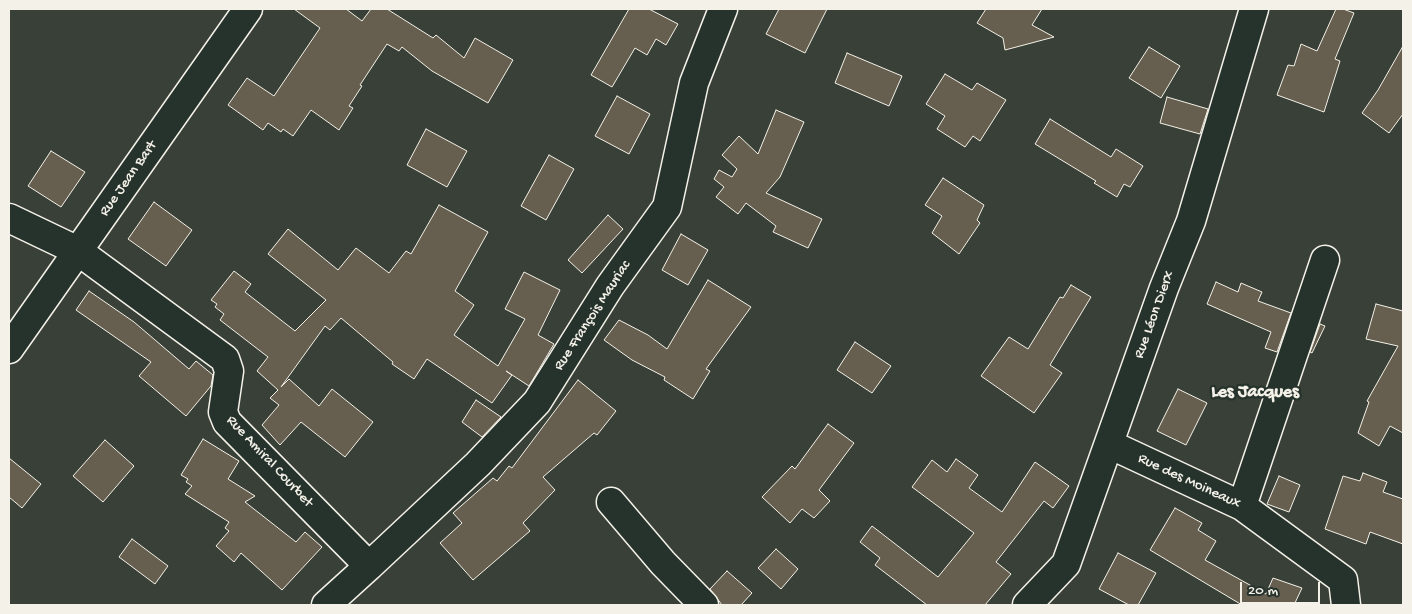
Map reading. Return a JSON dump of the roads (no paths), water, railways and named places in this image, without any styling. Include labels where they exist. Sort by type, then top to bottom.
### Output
[{"type":"street","name":"Rue Jean Bart","points":[[9,349],[248,9]]},
{"type":"street","name":"Rue François Mauriac","points":[[369,566],[478,464],[537,402],[610,286],[666,207],[694,83],[722,9]]},
{"type":"street","name":"Rue Léon Dierx","points":[[1027,605],[1066,564],[1164,288],[1191,221],[1254,9]]},
{"type":"street","name":"Rue Amiral Courbet","points":[[9,218],[78,252],[224,359],[229,372],[223,412],[227,422],[369,566]]},
{"type":"street","points":[[1242,506],[1325,260]]},
{"type":"street","name":"Rue des Moineaux","points":[[1109,444],[1242,506],[1343,580],[1346,605]]},
{"type":"street","points":[[611,502],[663,563],[704,605]]},
{"type":"street","points":[[326,605],[369,566]]},
{"type":"district","name":"Les Jacques","points":[[1255,393]]}]
